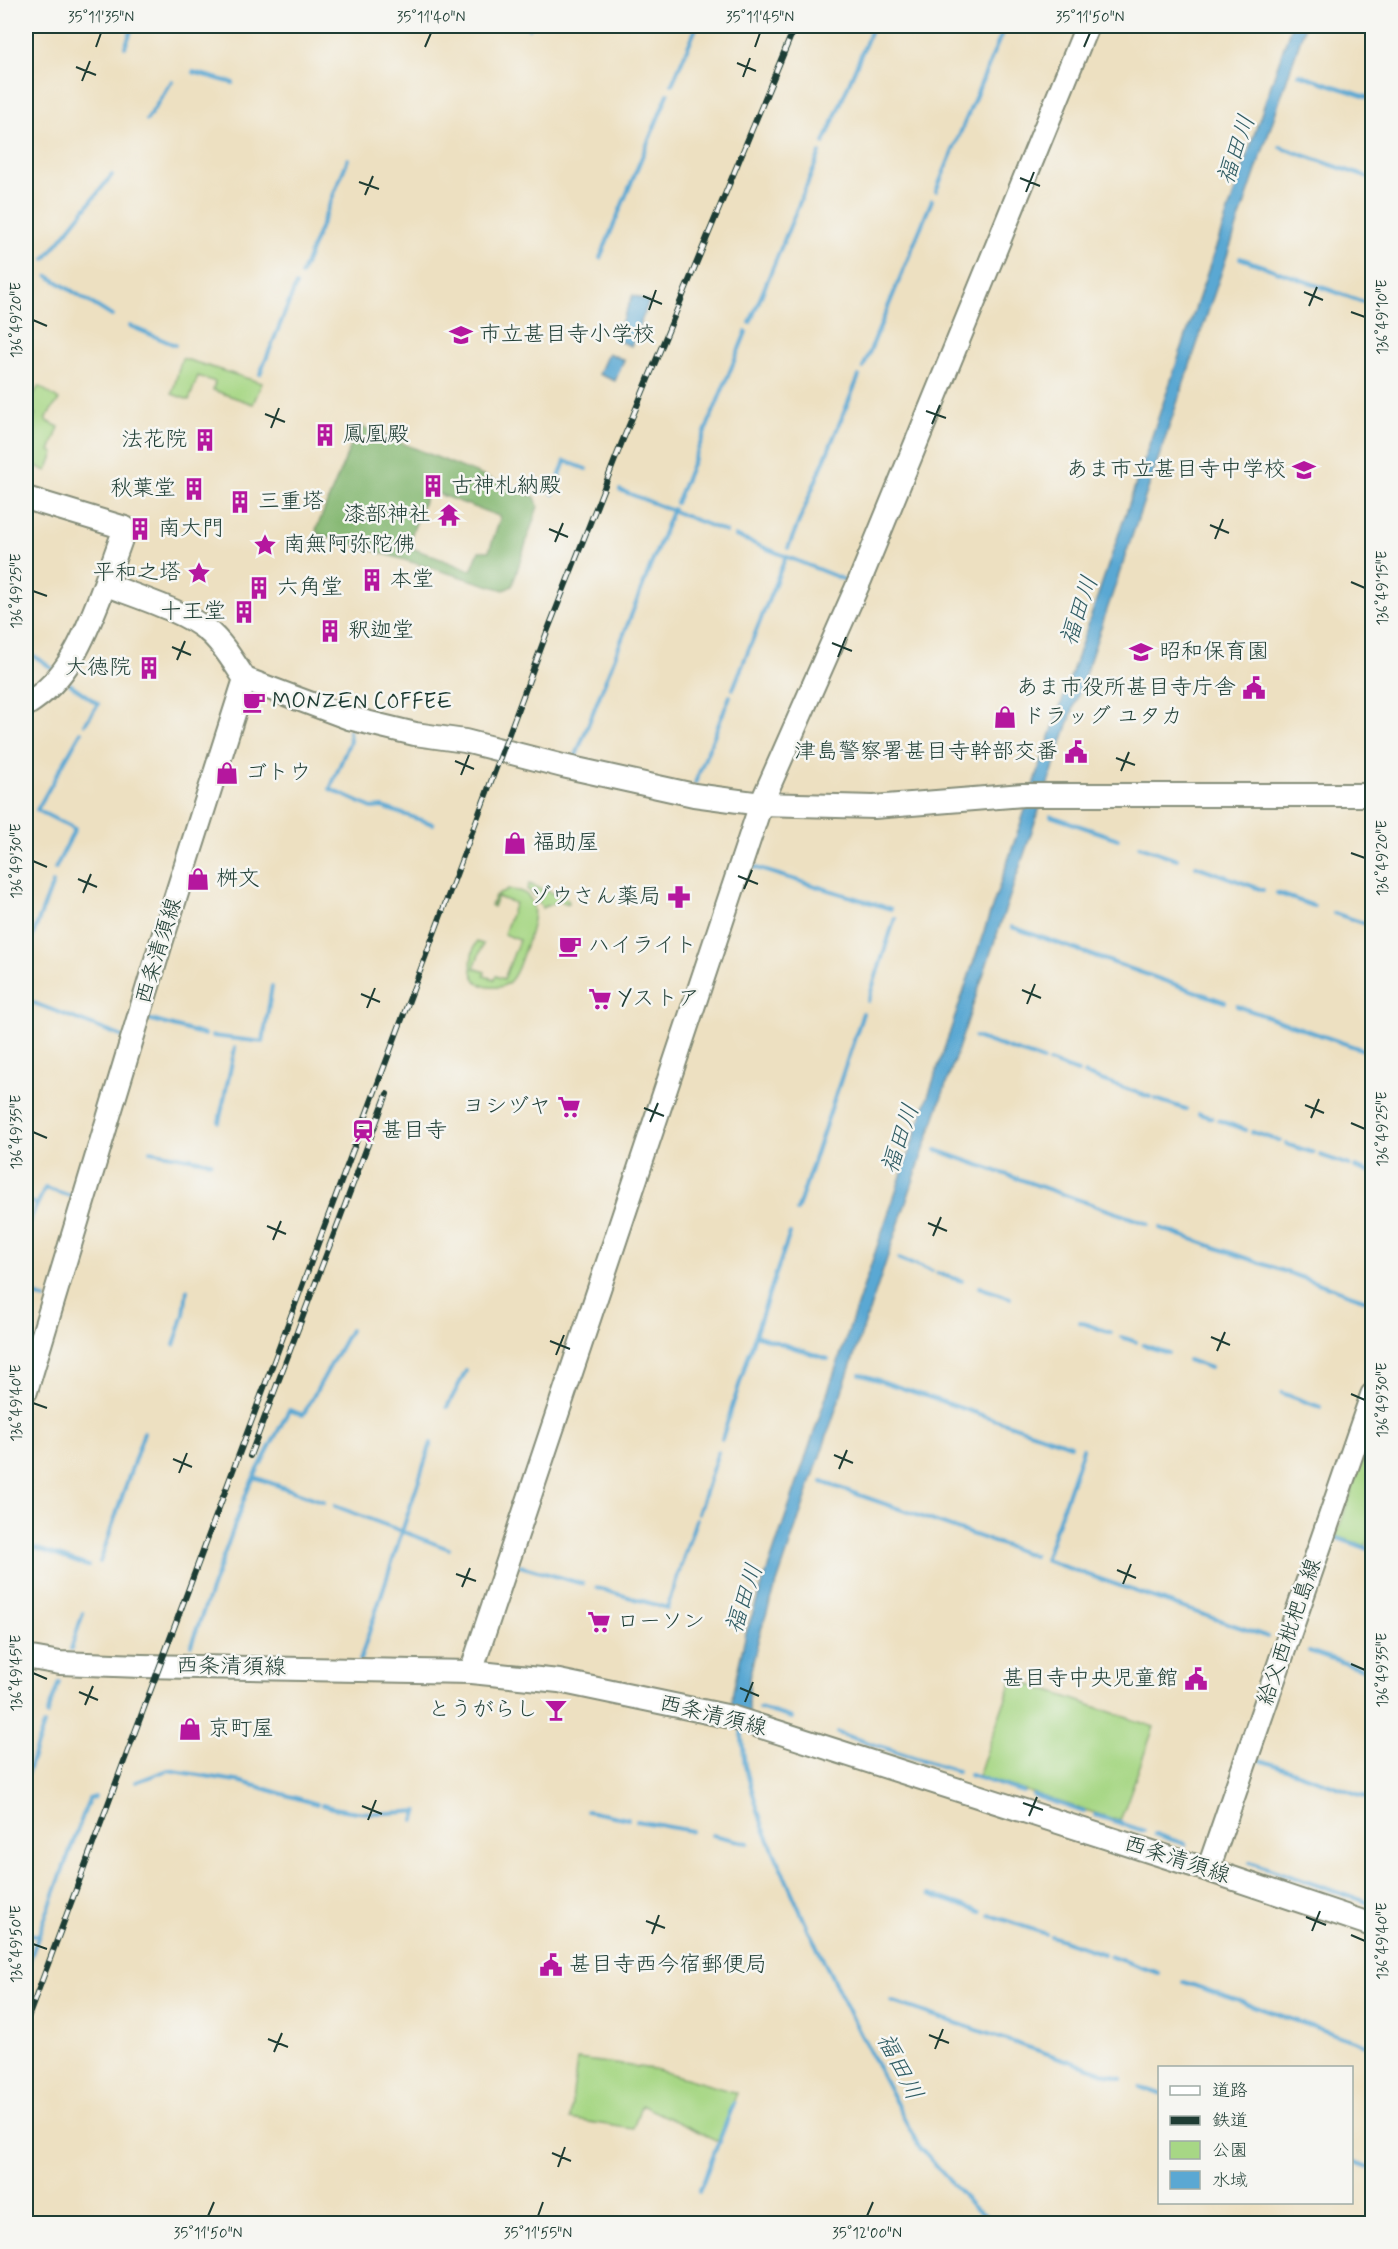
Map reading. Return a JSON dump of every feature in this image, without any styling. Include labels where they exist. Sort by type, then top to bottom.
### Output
[{"type":"main road","points":[[471,1672],[761,804],[860,580],[1087,26]]},
{"type":"main road","points":[[26,498],[126,528],[83,640],[68,666],[26,705]]},
{"type":"main road","points":[[105,584],[193,620],[210,632],[245,679],[349,718],[393,729],[465,741],[563,766],[694,795],[761,804],[874,807],[1034,795],[1372,795]]},
{"type":"main road","name":"西条清須線","points":[[26,1391],[161,943],[245,679]]},
{"type":"main road","name":"給父西枇杷島線","points":[[1208,1870],[1372,1395]]},
{"type":"main road","name":"西条清須線","points":[[26,1657],[60,1663],[141,1666],[471,1672],[559,1681],[740,1720],[1372,1925]]},
{"type":"green space","points":[[182,358],[262,383],[253,404],[213,390],[215,382],[198,376],[189,400],[172,394]]},
{"type":"green space","points":[[39,386],[59,400],[46,417],[46,421],[59,427],[50,451],[54,453],[47,471],[26,462],[26,443],[35,414],[26,406]]},
{"type":"green space","points":[[362,427],[535,497],[538,506],[512,586],[504,590],[318,534],[316,530],[358,428]],"holes":[[[430,491],[499,516],[489,551],[479,551],[472,569],[469,570],[409,547],[408,544],[427,493]]]},
{"type":"green space","points":[[529,884],[568,899],[569,904],[559,901],[542,908],[535,896],[527,889]]},
{"type":"green space","points":[[508,890],[520,891],[528,896],[534,912],[533,922],[513,978],[503,986],[489,987],[476,981],[472,969],[472,955],[476,942],[483,944],[474,968],[485,972],[484,976],[504,979],[519,940],[504,934],[515,903],[497,897],[493,907],[491,906],[495,896]]},
{"type":"green space","points":[[1372,1432],[1372,1529],[1366,1546],[1336,1536]]},
{"type":"green space","points":[[1014,1679],[1154,1727],[1120,1821],[978,1776]]},
{"type":"green space","points":[[577,2059],[654,2069],[737,2093],[718,2141],[641,2105],[633,2129],[570,2119]]},
{"type":"water","points":[[1291,26],[1305,26],[760,1633],[749,1678],[749,1719],[731,1713],[733,1691],[746,1633]]},
{"type":"water","points":[[633,295],[649,302],[631,346],[614,339]]},
{"type":"water","points":[[608,353],[624,360],[615,381],[599,374]]},
{"type":"waterway","points":[[125,47],[133,26]]},
{"type":"waterway","points":[[672,84],[697,26]]},
{"type":"waterway","points":[[824,143],[873,26]]},
{"type":"waterway","points":[[936,191],[1005,26]]},
{"type":"waterway","points":[[193,72],[233,83]]},
{"type":"waterway","points":[[1299,74],[1372,99]]},
{"type":"waterway","points":[[147,120],[172,81]]},
{"type":"waterway","points":[[600,258],[668,94]]},
{"type":"waterway","points":[[1280,147],[1372,179]]},
{"type":"waterway","points":[[750,323],[820,153]]},
{"type":"waterway","points":[[301,275],[348,159]]},
{"type":"waterway","points":[[45,259],[112,175]]},
{"type":"waterway","points":[[863,368],[932,200]]},
{"type":"waterway","points":[[1240,258],[1372,305]]},
{"type":"waterway","points":[[48,276],[112,316]]},
{"type":"waterway","points":[[260,374],[296,285]]},
{"type":"waterway","points":[[130,326],[175,345]]},
{"type":"waterway","points":[[676,503],[746,332]]},
{"type":"waterway","points":[[788,548],[859,376]]},
{"type":"waterway","points":[[553,494],[565,461],[586,469]]},
{"type":"waterway","points":[[620,490],[726,532]]},
{"type":"waterway","points":[[575,758],[673,509]]},
{"type":"waterway","points":[[735,536],[850,582]]},
{"type":"waterway","points":[[733,689],[786,556]]},
{"type":"waterway","points":[[26,652],[54,670]]},
{"type":"waterway","points":[[70,684],[98,704],[85,724]]},
{"type":"waterway","points":[[695,783],[730,696]]},
{"type":"waterway","points":[[349,731],[350,741],[330,789],[372,808],[382,807],[433,824]]},
{"type":"waterway","points":[[55,869],[75,829],[37,810],[81,732]]},
{"type":"waterway","points":[[1051,816],[1118,839]]},
{"type":"waterway","points":[[1139,846],[1177,859]]},
{"type":"waterway","points":[[1196,866],[1263,890]]},
{"type":"waterway","points":[[753,867],[891,909]]},
{"type":"waterway","points":[[26,953],[53,883]]},
{"type":"waterway","points":[[1277,893],[1314,906]]},
{"type":"waterway","points":[[1334,913],[1372,926]]},
{"type":"waterway","points":[[868,1001],[895,918]]},
{"type":"waterway","points":[[1012,927],[1225,1002]]},
{"type":"waterway","points":[[212,1036],[263,1042],[272,986]]},
{"type":"waterway","points":[[26,1000],[126,1038]]},
{"type":"waterway","points":[[1237,1006],[1372,1053]]},
{"type":"waterway","points":[[797,1211],[863,1013]]},
{"type":"waterway","points":[[148,1019],[205,1035]]},
{"type":"waterway","points":[[975,1037],[1043,1060]]},
{"type":"waterway","points":[[219,1122],[235,1048]]},
{"type":"waterway","points":[[1049,1062],[1078,1072]]},
{"type":"waterway","points":[[1084,1074],[1150,1097]]},
{"type":"waterway","points":[[1155,1099],[1186,1109]]},
{"type":"waterway","points":[[1199,1114],[1212,1118]]},
{"type":"waterway","points":[[1218,1120],[1246,1130]]},
{"type":"waterway","points":[[1252,1132],[1280,1141]]},
{"type":"waterway","points":[[1286,1144],[1314,1153]]},
{"type":"waterway","points":[[936,1150],[1148,1224]]},
{"type":"waterway","points":[[150,1151],[211,1162]]},
{"type":"waterway","points":[[1320,1155],[1349,1165]]},
{"type":"waterway","points":[[1355,1167],[1372,1173]]},
{"type":"waterway","points":[[26,1199],[37,1205],[45,1188],[77,1198]]},
{"type":"waterway","points":[[26,1228],[37,1205]]},
{"type":"waterway","points":[[1160,1228],[1372,1302]]},
{"type":"waterway","points":[[790,1233],[755,1335],[828,1359]]},
{"type":"waterway","points":[[899,1259],[912,1264]]},
{"type":"waterway","points":[[916,1265],[932,1271]]},
{"type":"waterway","points":[[937,1273],[962,1281]]},
{"type":"waterway","points":[[979,1287],[1010,1298]]},
{"type":"waterway","points":[[174,1345],[184,1314],[187,1290]]},
{"type":"waterway","points":[[26,1291],[45,1299]]},
{"type":"waterway","points":[[1080,1322],[1111,1333]]},
{"type":"waterway","points":[[254,1477],[289,1410],[303,1415],[350,1330]]},
{"type":"waterway","points":[[722,1439],[755,1335]]},
{"type":"waterway","points":[[1122,1337],[1136,1342]]},
{"type":"waterway","points":[[1143,1345],[1168,1353]]},
{"type":"waterway","points":[[1188,1360],[1210,1368]]},
{"type":"waterway","points":[[447,1407],[466,1371]]},
{"type":"waterway","points":[[860,1374],[1071,1445]]},
{"type":"waterway","points":[[1282,1393],[1320,1407]]},
{"type":"waterway","points":[[100,1562],[144,1432]]},
{"type":"waterway","points":[[360,1660],[431,1443]]},
{"type":"waterway","points":[[1083,1449],[1045,1560],[1268,1637]]},
{"type":"waterway","points":[[698,1514],[718,1452]]},
{"type":"waterway","points":[[191,1645],[254,1477],[324,1502]]},
{"type":"waterway","points":[[822,1482],[1034,1556]]},
{"type":"waterway","points":[[335,1506],[449,1549]]},
{"type":"waterway","points":[[597,1588],[667,1608],[696,1520]]},
{"type":"waterway","points":[[1337,1538],[1372,1550]]},
{"type":"waterway","points":[[26,1545],[88,1566]]},
{"type":"waterway","points":[[520,1566],[583,1584]]},
{"type":"waterway","points":[[71,1649],[83,1613]]},
{"type":"waterway","points":[[1309,1651],[1372,1672]]},
{"type":"waterway","points":[[47,1715],[59,1682]]},
{"type":"waterway","points":[[759,1708],[792,1718]]},
{"type":"waterway","points":[[26,1777],[44,1725]]},
{"type":"waterway","name":"福田川","points":[[741,1729],[745,1766],[763,1827],[808,1929],[919,2147],[974,2208],[999,2224]]},
{"type":"waterway","points":[[838,1733],[957,1771]]},
{"type":"waterway","points":[[1260,1760],[1372,1799]]},
{"type":"waterway","points":[[136,1782],[168,1770],[242,1782],[317,1804]]},
{"type":"waterway","points":[[970,1775],[1023,1792]]},
{"type":"waterway","points":[[1033,1795],[1084,1812]]},
{"type":"waterway","points":[[26,1970],[89,1799],[95,1797]]},
{"type":"waterway","points":[[322,1805],[346,1811],[370,1813],[418,1811],[414,1820]]},
{"type":"waterway","points":[[587,1811],[628,1819]]},
{"type":"waterway","points":[[1095,1815],[1144,1831]]},
{"type":"waterway","points":[[637,1821],[692,1831]]},
{"type":"waterway","points":[[1155,1834],[1185,1844]]},
{"type":"waterway","points":[[712,1835],[748,1843]]},
{"type":"waterway","points":[[1250,1862],[1372,1904]]},
{"type":"waterway","points":[[929,1894],[981,1912]]},
{"type":"waterway","points":[[990,1915],[1046,1934]]},
{"type":"waterway","points":[[26,1933],[38,1936]]},
{"type":"waterway","points":[[1051,1936],[1103,1954]]},
{"type":"waterway","points":[[1109,1956],[1158,1973]]},
{"type":"waterway","points":[[1184,1982],[1372,2047]]},
{"type":"waterway","points":[[891,2001],[1122,2079]]},
{"type":"waterway","points":[[1140,2087],[1158,2093]]},
{"type":"waterway","points":[[699,2192],[734,2103]]},
{"type":"waterway","points":[[1353,2161],[1372,2168]]},
{"type":"railway","points":[[26,2023],[547,632],[622,442],[795,26]]},
{"type":"railway","points":[[250,1456],[387,1094]]},
{"type":"place","name":"市立甚目寺小学校","points":[[461,335]]},
{"type":"place","name":"鳳凰殿","points":[[325,435]]},
{"type":"place","name":"法花院","points":[[205,440]]},
{"type":"place","name":"あま市立甚目寺中学校","points":[[1304,470]]},
{"type":"place","name":"古神札納殿","points":[[433,486]]},
{"type":"place","name":"秋葉堂","points":[[194,489]]},
{"type":"place","name":"三重塔","points":[[240,502]]},
{"type":"place","name":"漆部神社","points":[[449,515]]},
{"type":"place","name":"南大門","points":[[140,529]]},
{"type":"place","name":"南無阿弥陀佛","points":[[265,545]]},
{"type":"place","name":"平和之塔","points":[[199,573]]},
{"type":"place","name":"本堂","points":[[372,580]]},
{"type":"place","name":"六角堂","points":[[259,588]]},
{"type":"place","name":"十王堂","points":[[244,612]]},
{"type":"place","name":"釈迦堂","points":[[330,631]]},
{"type":"place","name":"昭和保育園","points":[[1141,652]]},
{"type":"place","name":"大徳院","points":[[149,668]]},
{"type":"place","name":"あま市役所甚目寺庁舎","points":[[1254,688]]},
{"type":"place","name":"MONZEN COFFEE","points":[[254,702]]},
{"type":"place","name":"ドラッグ ユタカ","points":[[1005,717]]},
{"type":"place","name":"津島警察署甚目寺幹部交番","points":[[1076,752]]},
{"type":"place","name":"ゴトウ","points":[[227,773]]},
{"type":"place","name":"福助屋","points":[[515,843]]},
{"type":"place","name":"桝文","points":[[198,879]]},
{"type":"place","name":"ゾウさん薬局","points":[[679,897]]},
{"type":"place","name":"ハイライト","points":[[570,946]]},
{"type":"place","name":"Yストア","points":[[600,999]]},
{"type":"place","name":"ヨシヅヤ","points":[[569,1107]]},
{"type":"place","name":"甚目寺","points":[[363,1131]]},
{"type":"place","name":"ローソン","points":[[599,1622]]},
{"type":"place","name":"甚目寺中央児童館","points":[[1196,1679]]},
{"type":"place","name":"とうがらし","points":[[556,1710]]},
{"type":"place","name":"京町屋","points":[[190,1729]]},
{"type":"place","name":"甚目寺西今宿郵便局","points":[[551,1965]]}]
